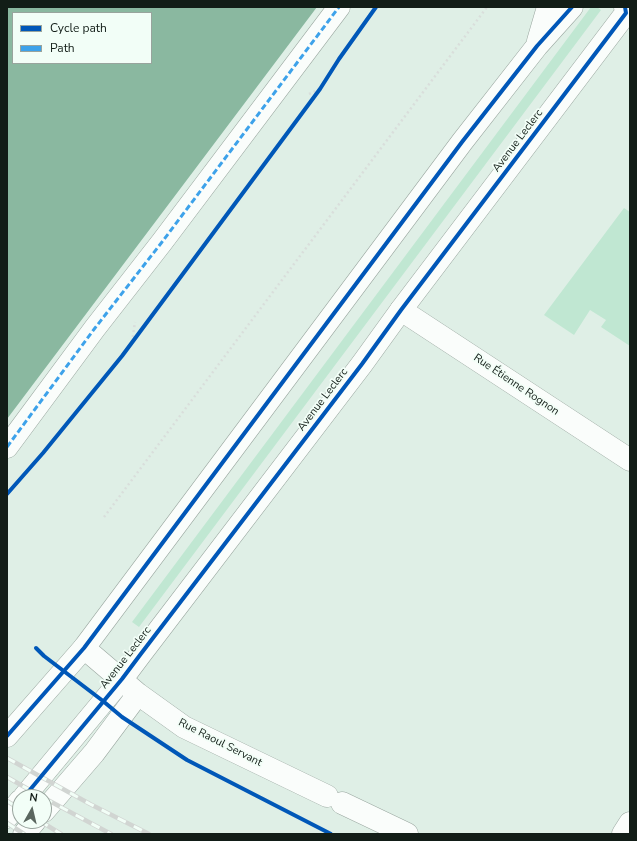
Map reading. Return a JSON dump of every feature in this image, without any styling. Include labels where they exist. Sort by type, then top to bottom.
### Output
[{"type":"main road","points":[[7,447],[95,328],[162,242],[338,7]]},
{"type":"main road","points":[[537,46],[548,7]]},
{"type":"main road","points":[[7,736],[84,648],[453,155],[537,46],[572,7]]},
{"type":"main road","name":"Avenue Leclerc","points":[[31,789],[122,680],[626,14],[625,7]]},
{"type":"main road","name":"Rue Étienne Rognon","points":[[402,310],[630,460]]},
{"type":"main road","name":"Rue Raoul Servant","points":[[84,648],[138,694],[184,727],[407,834]]},
{"type":"main road","points":[[52,802],[94,753],[138,694]]},
{"type":"main road","points":[[623,834],[630,823]]},
{"type":"path","points":[[104,517],[486,7]]},
{"type":"path","points":[[315,95],[324,84]]},
{"type":"path","points":[[129,347],[137,336]]},
{"type":"shaded area","points":[[7,7],[317,7],[7,419]]},
{"type":"shaded area","points":[[591,7],[597,7],[601,10],[139,627],[132,622]]},
{"type":"shaded area","points":[[624,208],[630,212],[630,346],[601,327],[606,320],[590,310],[574,335],[544,315]]},
{"type":"railway","points":[[7,758],[90,804],[149,834]]},
{"type":"railway","points":[[7,777],[28,789]]},
{"type":"railway","points":[[7,801],[12,804]]},
{"type":"railway","points":[[52,802],[111,834]]},
{"type":"railway","points":[[7,823],[24,834]]},
{"type":"railway","points":[[52,828],[61,834]]},
{"type":"marked path","points":[[7,447],[95,328],[162,242],[339,7]]},
{"type":"cycle path","points":[[7,494],[43,453],[122,356],[320,89],[339,59],[376,7]]},
{"type":"cycle path","points":[[7,736],[84,648],[462,142],[537,46],[572,7]]},
{"type":"cycle path","points":[[31,789],[122,679],[362,364],[401,310],[626,13],[625,7]]},
{"type":"cycle path","points":[[36,648],[44,656],[122,717],[187,760],[331,834]]}]
